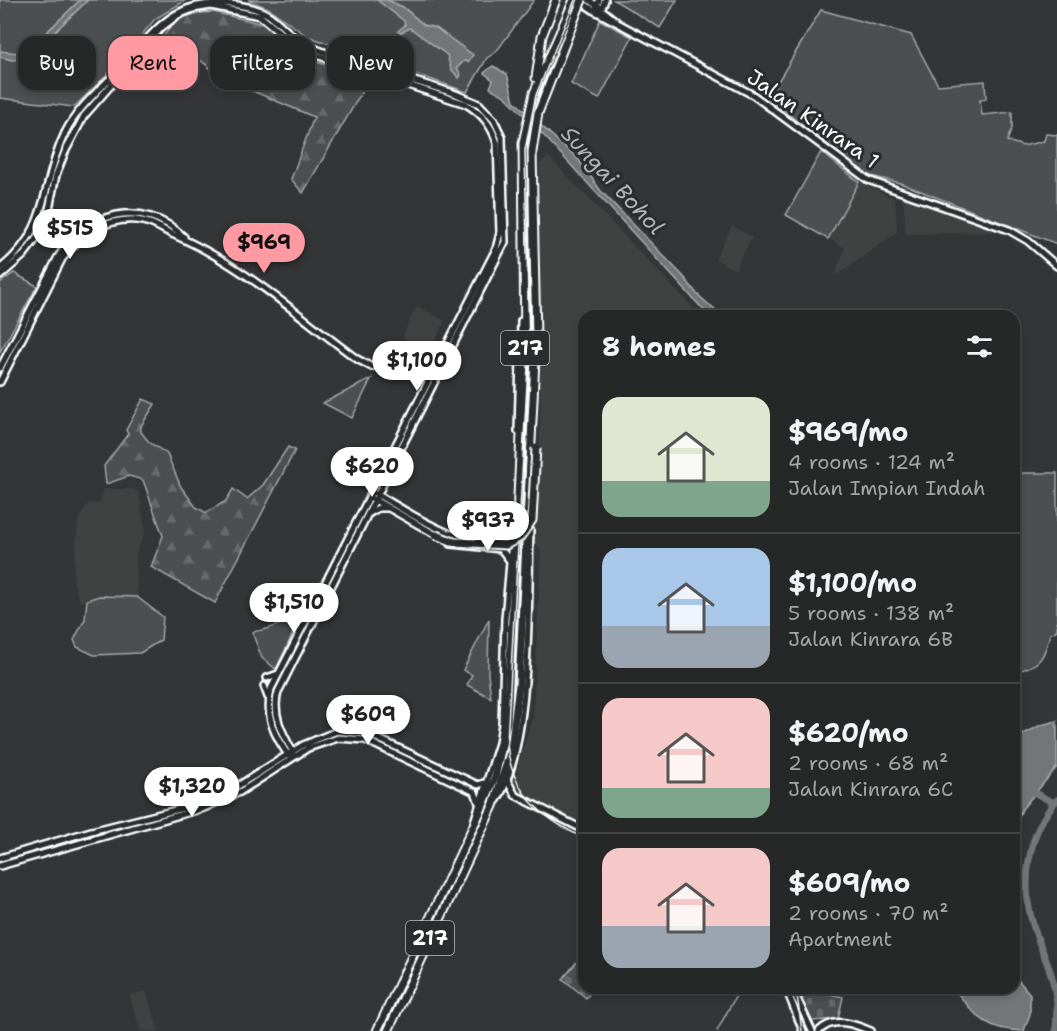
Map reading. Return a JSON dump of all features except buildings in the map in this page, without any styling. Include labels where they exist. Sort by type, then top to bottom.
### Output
[{"type":"highway","name":"217","points":[[388,1031],[493,806],[507,768],[516,721],[536,339],[534,136],[538,113],[578,0]]},
{"type":"highway","points":[[534,93],[542,36],[554,2]]},
{"type":"highway","name":"217","points":[[377,1031],[495,777],[507,722],[525,353],[525,130],[534,93],[573,13]]},
{"type":"highway","points":[[436,535],[454,542],[506,545],[520,537],[532,519],[536,447],[532,422]]},
{"type":"street","points":[[578,0],[598,8]]},
{"type":"street","points":[[589,0],[598,8]]},
{"type":"street","points":[[598,8],[605,0]]},
{"type":"street","points":[[0,269],[24,245],[38,223],[50,170],[76,113],[129,60],[151,31],[174,12],[203,1],[260,10],[300,42],[310,47],[471,100],[479,104],[498,126],[502,137],[505,242],[279,673],[269,699],[267,714],[282,749],[279,760]]},
{"type":"street","points":[[0,276],[24,255],[39,235],[47,219],[56,175],[64,152],[84,116],[161,28],[178,15],[202,6],[251,13],[269,21],[302,50],[466,104],[482,114],[493,130],[497,143],[500,233],[496,249],[384,480],[373,496],[366,518],[278,692],[276,714],[292,755]]},
{"type":"street","name":"Jalan Kinrara 1","points":[[598,8],[616,21],[753,95],[868,180],[1009,230],[1028,241],[1057,267]]},
{"type":"street","points":[[0,368],[58,257],[68,241],[78,232],[110,215],[130,212],[149,215],[177,230],[185,238]]},
{"type":"street","points":[[0,382],[62,259],[75,242],[92,231],[118,220],[149,222],[206,248],[331,340],[372,367]]},
{"type":"street","points":[[474,824],[488,782],[502,724],[504,631],[513,535],[524,226]]},
{"type":"street","points":[[384,480],[384,493],[390,505],[436,535],[459,546],[501,549],[510,562]]},
{"type":"street","points":[[373,496],[458,538],[503,541],[513,535]]},
{"type":"street","points":[[366,518],[374,509],[390,505]]},
{"type":"street","points":[[493,806],[507,778],[518,735],[526,659],[530,530],[528,525]]},
{"type":"street","points":[[267,678],[279,673]]},
{"type":"street","points":[[264,686],[269,699]]},
{"type":"street","points":[[0,866],[204,808],[240,792],[303,745],[337,730],[359,731],[478,785],[483,786],[488,782]]},
{"type":"street","points":[[0,858],[92,831],[196,805],[233,789],[279,760],[328,740],[345,737],[365,740],[475,792],[479,804]]},
{"type":"street","points":[[286,740],[303,745]]},
{"type":"street","points":[[280,742],[292,755]]},
{"type":"street","points":[[507,778],[515,795]]},
{"type":"street","points":[[499,798],[515,795],[578,827]]},
{"type":"street","points":[[788,994],[803,1031]]},
{"type":"street","points":[[795,994],[812,1031]]},
{"type":"street","points":[[819,1031],[827,1024],[845,1022],[871,1031]]},
{"type":"shaded area","points":[[80,0],[88,0],[50,36],[43,36]]},
{"type":"shaded area","points":[[377,0],[387,0],[403,7],[424,25],[436,28],[473,55],[468,62],[464,61],[457,68],[461,75],[459,78],[451,69],[447,55],[410,28],[400,33],[398,31],[405,25],[404,21]]},
{"type":"shaded area","points":[[0,51],[18,53],[18,59],[0,57]]},
{"type":"shaded area","points":[[493,66],[507,74],[514,101],[578,159],[601,191],[684,277],[697,294],[715,310],[704,310],[548,140],[505,96],[490,88],[493,80],[484,73]]},
{"type":"shaded area","points":[[821,152],[859,182],[895,199],[897,232],[839,274],[836,272],[845,248],[786,215]]},
{"type":"shaded area","points":[[548,156],[695,310],[578,310],[578,830],[514,798],[518,766],[533,716],[541,552],[534,539],[539,478],[541,374],[540,164]]},
{"type":"shaded area","points":[[903,196],[992,226],[993,232],[906,234]]},
{"type":"shaded area","points":[[732,226],[752,237],[735,270],[715,259]]},
{"type":"shaded area","points":[[417,306],[445,321],[430,351],[423,352],[405,340],[403,335]]},
{"type":"shaded area","points":[[104,489],[134,489],[139,493],[145,531],[136,554],[137,596],[163,617],[161,640],[140,653],[94,655],[77,647],[74,640],[85,619],[87,600],[80,602],[73,582],[78,521],[88,504],[99,504]]},
{"type":"shaded area","points":[[1057,721],[1057,767],[1020,814],[1020,736],[1041,725]]},
{"type":"shaded area","points":[[1020,982],[1030,994],[1030,1014],[1024,1031],[991,1025],[969,1007],[958,994],[1020,994]]},
{"type":"shaded area","points":[[146,991],[159,1031],[141,1031],[129,995]]},
{"type":"green space","points":[[0,0],[186,0],[155,19],[141,36],[108,36],[108,74],[96,86],[96,36],[18,36],[18,90],[91,90],[74,107],[0,98]]},
{"type":"green space","points":[[248,0],[534,0],[496,52],[487,58],[467,92],[414,73],[414,36],[327,36],[327,43],[315,39],[315,36],[307,36],[268,8]]},
{"type":"green space","points":[[614,0],[677,0],[660,28]]},
{"type":"green space","points":[[821,10],[911,35],[938,85],[985,81],[986,99],[980,100],[982,115],[1012,112],[1012,128],[1007,141],[1023,146],[1044,141],[1046,134],[1057,135],[1057,244],[900,183],[867,175],[768,98]]},
{"type":"green space","points":[[213,12],[263,24],[275,36],[210,36],[210,68],[198,58],[198,36],[163,36],[175,23],[190,15]]},
{"type":"green space","points":[[600,20],[632,37],[599,99],[571,84]]},
{"type":"green space","points":[[315,62],[327,65],[327,90],[363,90],[303,193],[291,179],[314,117],[250,90],[315,90]]},
{"type":"green space","points":[[821,152],[859,182],[828,239],[786,215]]},
{"type":"green space","points":[[14,273],[37,286],[0,352],[0,283]]},
{"type":"green space","points":[[371,379],[352,418],[323,403]]},
{"type":"green space","points":[[143,399],[155,404],[141,426],[141,432],[149,442],[167,454],[181,487],[196,507],[206,513],[226,501],[233,489],[247,499],[263,485],[288,447],[295,450],[215,603],[151,567],[163,536],[143,480],[129,476],[106,484],[104,466],[128,434],[126,430]]},
{"type":"green space","points":[[1020,473],[1057,473],[1057,630],[1050,634],[1046,650],[1040,660],[1020,670]]},
{"type":"green space","points":[[99,596],[137,597],[163,617],[161,640],[140,653],[94,655],[77,647],[74,640],[85,619],[87,600]]},
{"type":"green space","points":[[305,608],[276,669],[262,658],[252,632],[280,624]]},
{"type":"green space","points":[[489,619],[488,674],[491,698],[467,685],[472,675],[463,670]]},
{"type":"green space","points":[[578,960],[578,991],[563,979]]},
{"type":"green space","points":[[830,994],[843,997],[838,1019],[811,1021],[802,1002],[803,996]]},
{"type":"waterway","name":"Sungai Bohol","points":[[1020,786],[1054,803]]},
{"type":"waterway","points":[[1057,800],[1039,828],[1029,860],[1027,877],[1030,912],[1051,973],[1057,1003]]},
{"type":"waterway","points":[[717,1031],[737,994]]},
{"type":"waterway","points":[[1056,1031],[1057,1004]]},
{"type":"tram line","points":[[575,0],[536,95],[525,150],[529,349],[507,742],[514,775],[530,801],[554,822],[578,835]]},
{"type":"tram line","points":[[797,994],[802,1031]]}]
